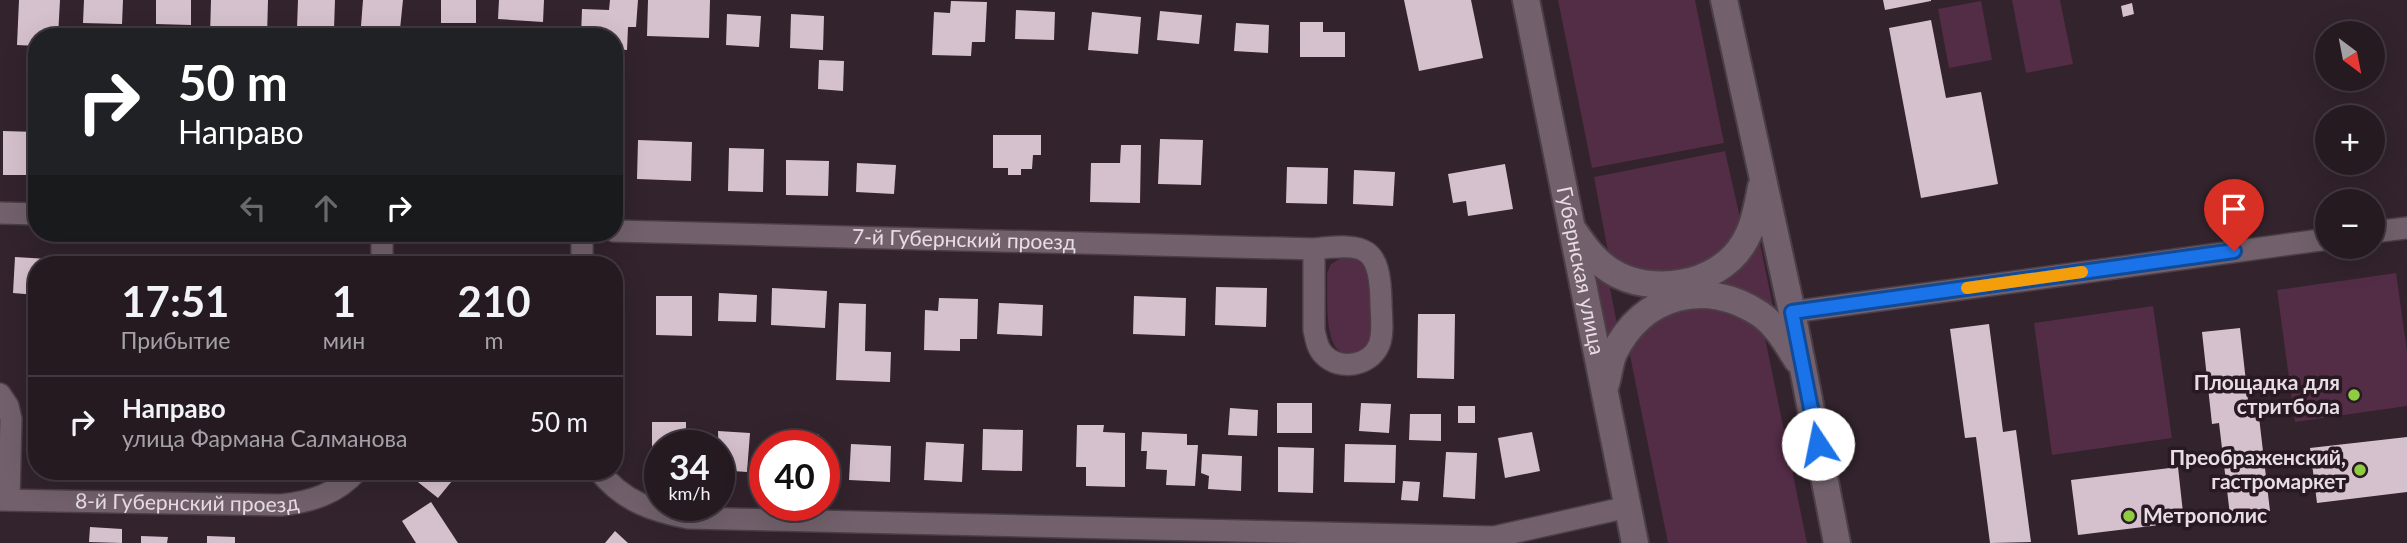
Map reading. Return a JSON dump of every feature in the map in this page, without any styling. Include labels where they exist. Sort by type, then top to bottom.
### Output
[{"type":"street","name":"Губернская улица","points":[[1525,0],[1635,543]]},
{"type":"street","points":[[1724,0],[1792,312],[1837,543]]},
{"type":"street","points":[[1570,224],[1589,252],[1610,271],[1633,282],[1665,285],[1692,280],[1718,269],[1742,246],[1755,219],[1762,178]]},
{"type":"street","points":[[0,213],[28,214]]},
{"type":"street","points":[[2385,231],[2407,228]]},
{"type":"street","name":"7-й Губернский проезд","points":[[623,231],[1314,249],[1348,245],[1360,248],[1371,256],[1378,267],[1382,332],[1379,345],[1371,356],[1360,363],[1347,365],[1334,362],[1323,354],[1317,343],[1314,330],[1314,249]]},
{"type":"street","points":[[1792,312],[2315,241]]},
{"type":"street","points":[[1604,393],[1614,354],[1634,323],[1660,304],[1693,293],[1728,298],[1761,315],[1784,340],[1803,371]]},
{"type":"street","name":"8-й Губернский проезд","points":[[0,394],[8,406],[10,419],[4,500],[281,505],[321,498],[347,480]]},
{"type":"street","points":[[606,480],[624,496],[641,506],[688,517],[1494,537],[1628,507]]},
{"type":"shaded area","points":[[1558,0],[1695,0],[1724,143],[1592,168]]},
{"type":"shaded area","points":[[2012,0],[2060,0],[2073,64],[2026,73]]},
{"type":"shaded area","points":[[1981,1],[1992,60],[1949,68],[1938,9]]},
{"type":"shaded area","points":[[1725,151],[1743,231],[1700,270],[1641,275],[1609,257],[1594,177]]},
{"type":"shaded area","points":[[1759,238],[1774,312],[1708,285]]},
{"type":"shaded area","points":[[1344,256],[1360,258],[1370,272],[1373,332],[1366,350],[1349,354],[1343,353],[1332,340],[1327,305],[1327,273],[1331,264]]},
{"type":"shaded area","points":[[1593,268],[1608,277],[1618,330],[1609,347]]},
{"type":"shaded area","points":[[2396,273],[2407,351],[2407,406],[2295,422],[2277,290]]},
{"type":"shaded area","points":[[1725,304],[1763,328],[1807,543],[1668,543],[1629,351],[1636,336],[1673,309]]},
{"type":"shaded area","points":[[2153,306],[2172,438],[2052,455],[2034,323]]},
{"type":"building","points":[[19,0],[60,0],[58,28],[28,28],[28,46],[17,45]]},
{"type":"building","points":[[84,0],[123,0],[122,24],[83,23]]},
{"type":"building","points":[[156,0],[191,0],[191,25],[156,24]]},
{"type":"building","points":[[211,0],[268,0],[267,28],[210,28]]},
{"type":"building","points":[[298,0],[335,0],[334,28],[297,28]]},
{"type":"building","points":[[363,0],[403,0],[400,28],[361,26]]},
{"type":"building","points":[[441,0],[476,0],[476,23],[441,23]]},
{"type":"building","points":[[499,0],[544,0],[543,22],[498,19]]},
{"type":"building","points":[[610,0],[638,0],[636,27],[628,27],[627,50],[623,50],[623,28],[581,28],[582,9],[609,10]]},
{"type":"building","points":[[648,0],[710,0],[709,38],[647,36]]},
{"type":"building","points":[[1404,0],[1471,0],[1483,58],[1419,71]]},
{"type":"building","points":[[1883,0],[1931,0],[1931,1],[1885,10]]},
{"type":"building","points":[[951,1],[987,2],[985,42],[972,42],[971,56],[932,55],[934,12],[950,13]]},
{"type":"building","points":[[2132,3],[2134,14],[2123,17],[2121,6]]},
{"type":"building","points":[[1016,10],[1055,12],[1054,40],[1015,39]]},
{"type":"building","points":[[1160,11],[1202,15],[1199,44],[1157,40]]},
{"type":"building","points":[[1092,12],[1141,17],[1138,54],[1088,50]]},
{"type":"building","points":[[727,14],[761,16],[759,47],[726,45]]},
{"type":"building","points":[[791,14],[824,16],[823,50],[790,48]]},
{"type":"building","points":[[1931,20],[1946,98],[1981,92],[1998,184],[1921,198],[1889,28]]},
{"type":"building","points":[[1300,22],[1323,22],[1323,32],[1345,32],[1345,57],[1300,57]]},
{"type":"building","points":[[1236,23],[1269,25],[1268,53],[1234,51]]},
{"type":"building","points":[[819,60],[844,61],[843,91],[818,89]]},
{"type":"building","points":[[3,131],[28,132],[28,175],[3,175]]},
{"type":"building","points":[[993,135],[1041,135],[1041,155],[1033,155],[1032,169],[1021,169],[1021,175],[1008,175],[1008,168],[993,168]]},
{"type":"building","points":[[1160,139],[1203,140],[1201,185],[1158,184]]},
{"type":"building","points":[[638,140],[692,142],[691,181],[637,179]]},
{"type":"building","points":[[1121,145],[1141,145],[1140,203],[1090,202],[1091,163],[1120,163]]},
{"type":"building","points":[[729,148],[764,149],[763,192],[728,191]]},
{"type":"building","points":[[786,160],[829,161],[828,196],[786,195]]},
{"type":"building","points":[[857,163],[896,165],[894,194],[856,192]]},
{"type":"building","points":[[1505,164],[1513,209],[1468,216],[1466,201],[1453,203],[1448,174]]},
{"type":"building","points":[[1287,167],[1328,168],[1327,204],[1286,203]]},
{"type":"building","points":[[1354,170],[1395,172],[1393,206],[1353,204]]},
{"type":"building","points":[[15,257],[28,258],[28,294],[13,293]]},
{"type":"building","points":[[1216,287],[1267,288],[1266,327],[1215,325]]},
{"type":"building","points":[[772,288],[827,291],[825,328],[771,325]]},
{"type":"building","points":[[719,293],[757,295],[756,322],[718,321]]},
{"type":"building","points":[[656,296],[692,296],[692,336],[656,335]]},
{"type":"building","points":[[1134,296],[1186,298],[1185,336],[1133,334]]},
{"type":"building","points":[[939,298],[978,299],[977,339],[960,339],[960,351],[924,350],[925,310],[938,311]]},
{"type":"building","points":[[839,303],[866,304],[865,351],[891,352],[890,382],[836,380]]},
{"type":"building","points":[[999,303],[1043,305],[1042,336],[997,334]]},
{"type":"building","points":[[1418,314],[1455,314],[1454,379],[1417,378]]},
{"type":"building","points":[[1989,324],[2003,432],[2016,430],[2031,542],[1990,543],[1976,437],[1965,438],[1950,329]]},
{"type":"building","points":[[2240,328],[2250,418],[2259,417],[2270,511],[2230,515],[2219,423],[2212,424],[2202,332]]},
{"type":"building","points":[[1277,403],[1312,403],[1312,433],[1277,433]]},
{"type":"building","points":[[1361,403],[1391,404],[1389,433],[1359,431]]},
{"type":"building","points":[[1458,406],[1475,406],[1475,423],[1458,423]]},
{"type":"building","points":[[1230,408],[1258,410],[1257,436],[1228,435]]},
{"type":"building","points":[[1410,414],[1441,414],[1441,441],[1409,440]]},
{"type":"building","points":[[652,422],[686,422],[686,430],[652,430]]},
{"type":"building","points":[[1077,425],[1104,425],[1103,432],[1125,433],[1125,487],[1086,486],[1086,467],[1076,467]]},
{"type":"building","points":[[983,429],[1023,430],[1022,471],[982,470]]},
{"type":"building","points":[[735,432],[749,433],[747,472],[735,471]]},
{"type":"building","points":[[1142,432],[1187,434],[1187,445],[1198,445],[1195,486],[1166,485],[1167,470],[1146,469],[1147,451],[1141,451]]},
{"type":"building","points":[[1532,432],[1540,471],[1505,478],[1498,438]]},
{"type":"building","name":"Преображенский, гастромаркет","points":[[2407,437],[2407,492],[2317,503],[2310,448]]},
{"type":"building","points":[[926,442],[964,444],[962,482],[924,480]]},
{"type":"building","points":[[851,444],[891,446],[890,482],[849,480]]},
{"type":"building","points":[[1345,444],[1396,445],[1395,483],[1344,482]]},
{"type":"building","points":[[1278,447],[1314,448],[1313,493],[1278,492]]},
{"type":"building","points":[[1446,452],[1477,453],[1475,499],[1443,497]]},
{"type":"building","points":[[1202,454],[1242,456],[1241,491],[1208,489],[1209,476],[1201,473]]},
{"type":"building","points":[[2178,467],[2184,522],[2078,535],[2071,480]]},
{"type":"building","points":[[415,480],[452,481],[438,498]]},
{"type":"building","points":[[1403,481],[1420,482],[1418,501],[1401,500]]},
{"type":"building","points":[[431,502],[458,543],[416,543],[402,521]]},
{"type":"building","points":[[90,527],[122,529],[122,543],[89,542]]},
{"type":"building","points":[[615,531],[628,543],[605,543]]},
{"type":"building","points":[[141,536],[168,537],[167,543],[141,543]]},
{"type":"building","points":[[207,536],[235,537],[235,543],[207,543]]},
{"type":"slow traffic","points":[[1967,288],[2082,272]]},
{"type":"place","name":"Площадка для стритбола","points":[[2354,395]]},
{"type":"place","name":"Преображенский, гастромаркет","points":[[2360,470]]},
{"type":"place","name":"Метрополис","points":[[2129,516]]},
{"type":"route","points":[[1818,444],[1792,312],[2234,251]]}]
